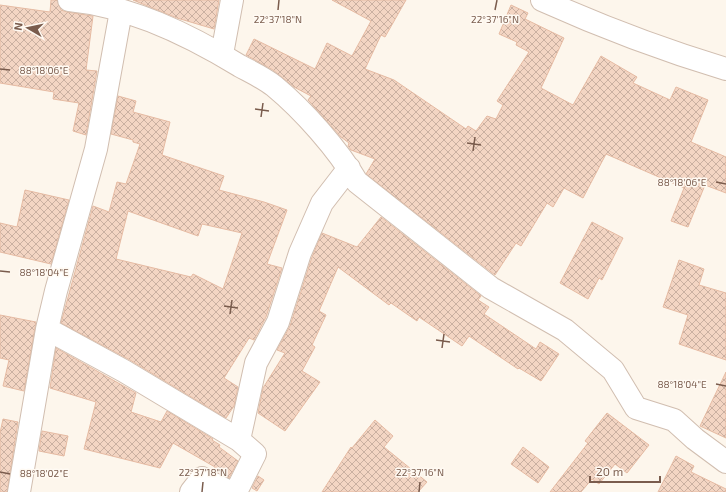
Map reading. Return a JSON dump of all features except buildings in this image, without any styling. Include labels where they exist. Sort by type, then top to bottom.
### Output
[{"type":"street","points":[[69,0],[92,2],[156,22],[222,54],[273,86],[316,128],[349,168],[357,182],[447,255],[491,288],[565,330],[607,364],[613,370],[636,408],[674,420],[695,439],[726,462]]},
{"type":"street","points":[[222,54],[232,0]]},
{"type":"street","points":[[542,0],[599,25],[680,55],[726,69]]},
{"type":"street","points":[[19,492],[47,329],[96,149],[121,11]]},
{"type":"street","points":[[238,440],[256,363],[278,322],[300,253],[322,202],[349,168]]},
{"type":"street","points":[[47,329],[124,371],[238,440],[255,454],[236,492]]},
{"type":"street","points":[[192,492],[202,478],[230,492]]}]
